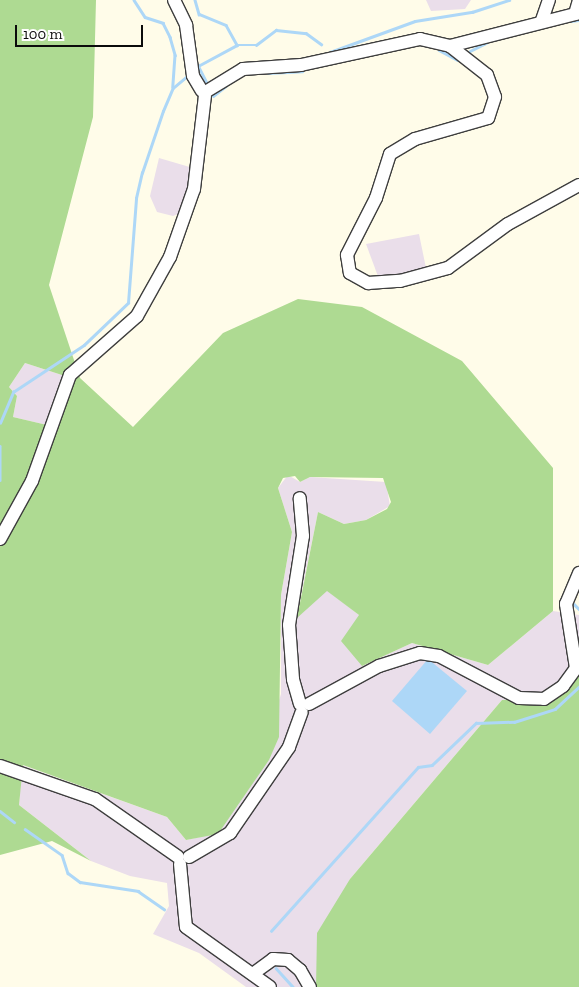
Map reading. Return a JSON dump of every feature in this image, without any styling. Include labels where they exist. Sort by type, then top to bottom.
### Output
[{"type":"street","points":[[0,539],[32,481],[70,375],[137,316],[170,257],[194,189],[205,93],[193,76],[186,25],[174,0]]},
{"type":"street","points":[[542,20],[549,0]]},
{"type":"street","points":[[205,93],[248,68],[301,65],[410,40],[450,46],[542,20],[577,13],[579,0]]},
{"type":"street","points":[[450,46],[489,78],[495,90],[493,111],[477,124],[415,139],[394,150],[376,198],[349,245],[350,273],[362,281],[383,283],[444,270],[508,224],[579,185]]},
{"type":"street","points":[[300,498],[303,536],[289,624],[293,679],[304,707]]},
{"type":"street","points":[[182,860],[230,833],[289,747],[304,707],[379,666],[420,653],[438,656],[518,698],[544,699],[563,686],[576,668],[566,604],[579,574]]},
{"type":"street","points":[[0,766],[96,799],[182,860]]},
{"type":"street","points":[[182,860],[186,928],[254,973],[270,987]]},
{"type":"street","points":[[254,973],[273,959],[288,960],[300,970],[310,987]]},
{"type":"shaded area","points":[[426,0],[471,0],[465,9],[431,11]]},
{"type":"shaded area","points":[[159,158],[193,168],[183,212],[173,216],[157,212],[150,196]]},
{"type":"shaded area","points":[[419,234],[426,268],[379,279],[366,244]]},
{"type":"shaded area","points":[[25,363],[65,376],[47,425],[13,417],[17,396],[9,387]]},
{"type":"shaded area","points":[[288,475],[300,482],[310,477],[386,482],[390,506],[366,520],[344,524],[318,512],[297,617],[327,590],[359,615],[362,666],[412,643],[488,665],[553,611],[579,615],[579,641],[573,673],[541,699],[502,700],[350,879],[316,987],[246,987],[199,953],[153,934],[169,906],[167,883],[130,876],[91,861],[19,805],[22,765],[167,817],[186,840],[218,833],[253,782],[281,694],[281,595],[292,532],[278,488]]},
{"type":"green space","points":[[0,0],[96,0],[93,117],[49,285],[80,378],[133,427],[223,333],[298,299],[362,307],[462,361],[553,468],[553,611],[488,665],[412,643],[362,666],[341,641],[359,615],[327,591],[297,618],[318,512],[344,524],[366,520],[387,509],[391,502],[383,478],[310,477],[300,482],[295,476],[283,478],[278,488],[292,532],[281,595],[279,737],[269,760],[218,834],[186,840],[167,817],[23,765],[19,805],[91,861],[52,841],[0,855]],"holes":[[[25,363],[65,376],[47,425],[13,417],[17,396],[9,387]]]},
{"type":"green space","points":[[579,641],[579,987],[316,987],[317,933],[350,879],[502,700],[541,699],[573,673]]},
{"type":"water","points":[[428,659],[467,691],[430,734],[392,701]]},
{"type":"waterway","points":[[134,0],[145,17],[163,23],[170,37],[175,55],[173,87]]},
{"type":"waterway","points":[[195,0],[199,14],[226,25],[237,45]]},
{"type":"waterway","points":[[330,52],[415,21],[472,12],[509,0]]},
{"type":"waterway","points":[[571,21],[579,20]]},
{"type":"waterway","points":[[206,82],[198,66],[237,45],[256,45],[276,30],[306,33],[321,44]]},
{"type":"waterway","points":[[470,51],[486,43]]},
{"type":"waterway","points":[[439,50],[458,60]]},
{"type":"waterway","points":[[268,73],[302,71]]},
{"type":"waterway","points":[[0,423],[13,392],[84,345],[128,303],[136,198],[142,173],[163,111],[173,88],[186,77]]},
{"type":"waterway","points":[[213,96],[226,86]]},
{"type":"waterway","points":[[0,446],[0,480]]},
{"type":"waterway","points":[[574,604],[579,609]]},
{"type":"waterway","points":[[271,931],[418,767],[432,765],[476,723],[514,722],[555,709],[579,687]]},
{"type":"waterway","points":[[0,811],[14,822]]},
{"type":"waterway","points":[[25,829],[62,855],[68,873],[80,882],[138,891],[164,909]]},
{"type":"waterway","points":[[276,968],[293,987]]}]
